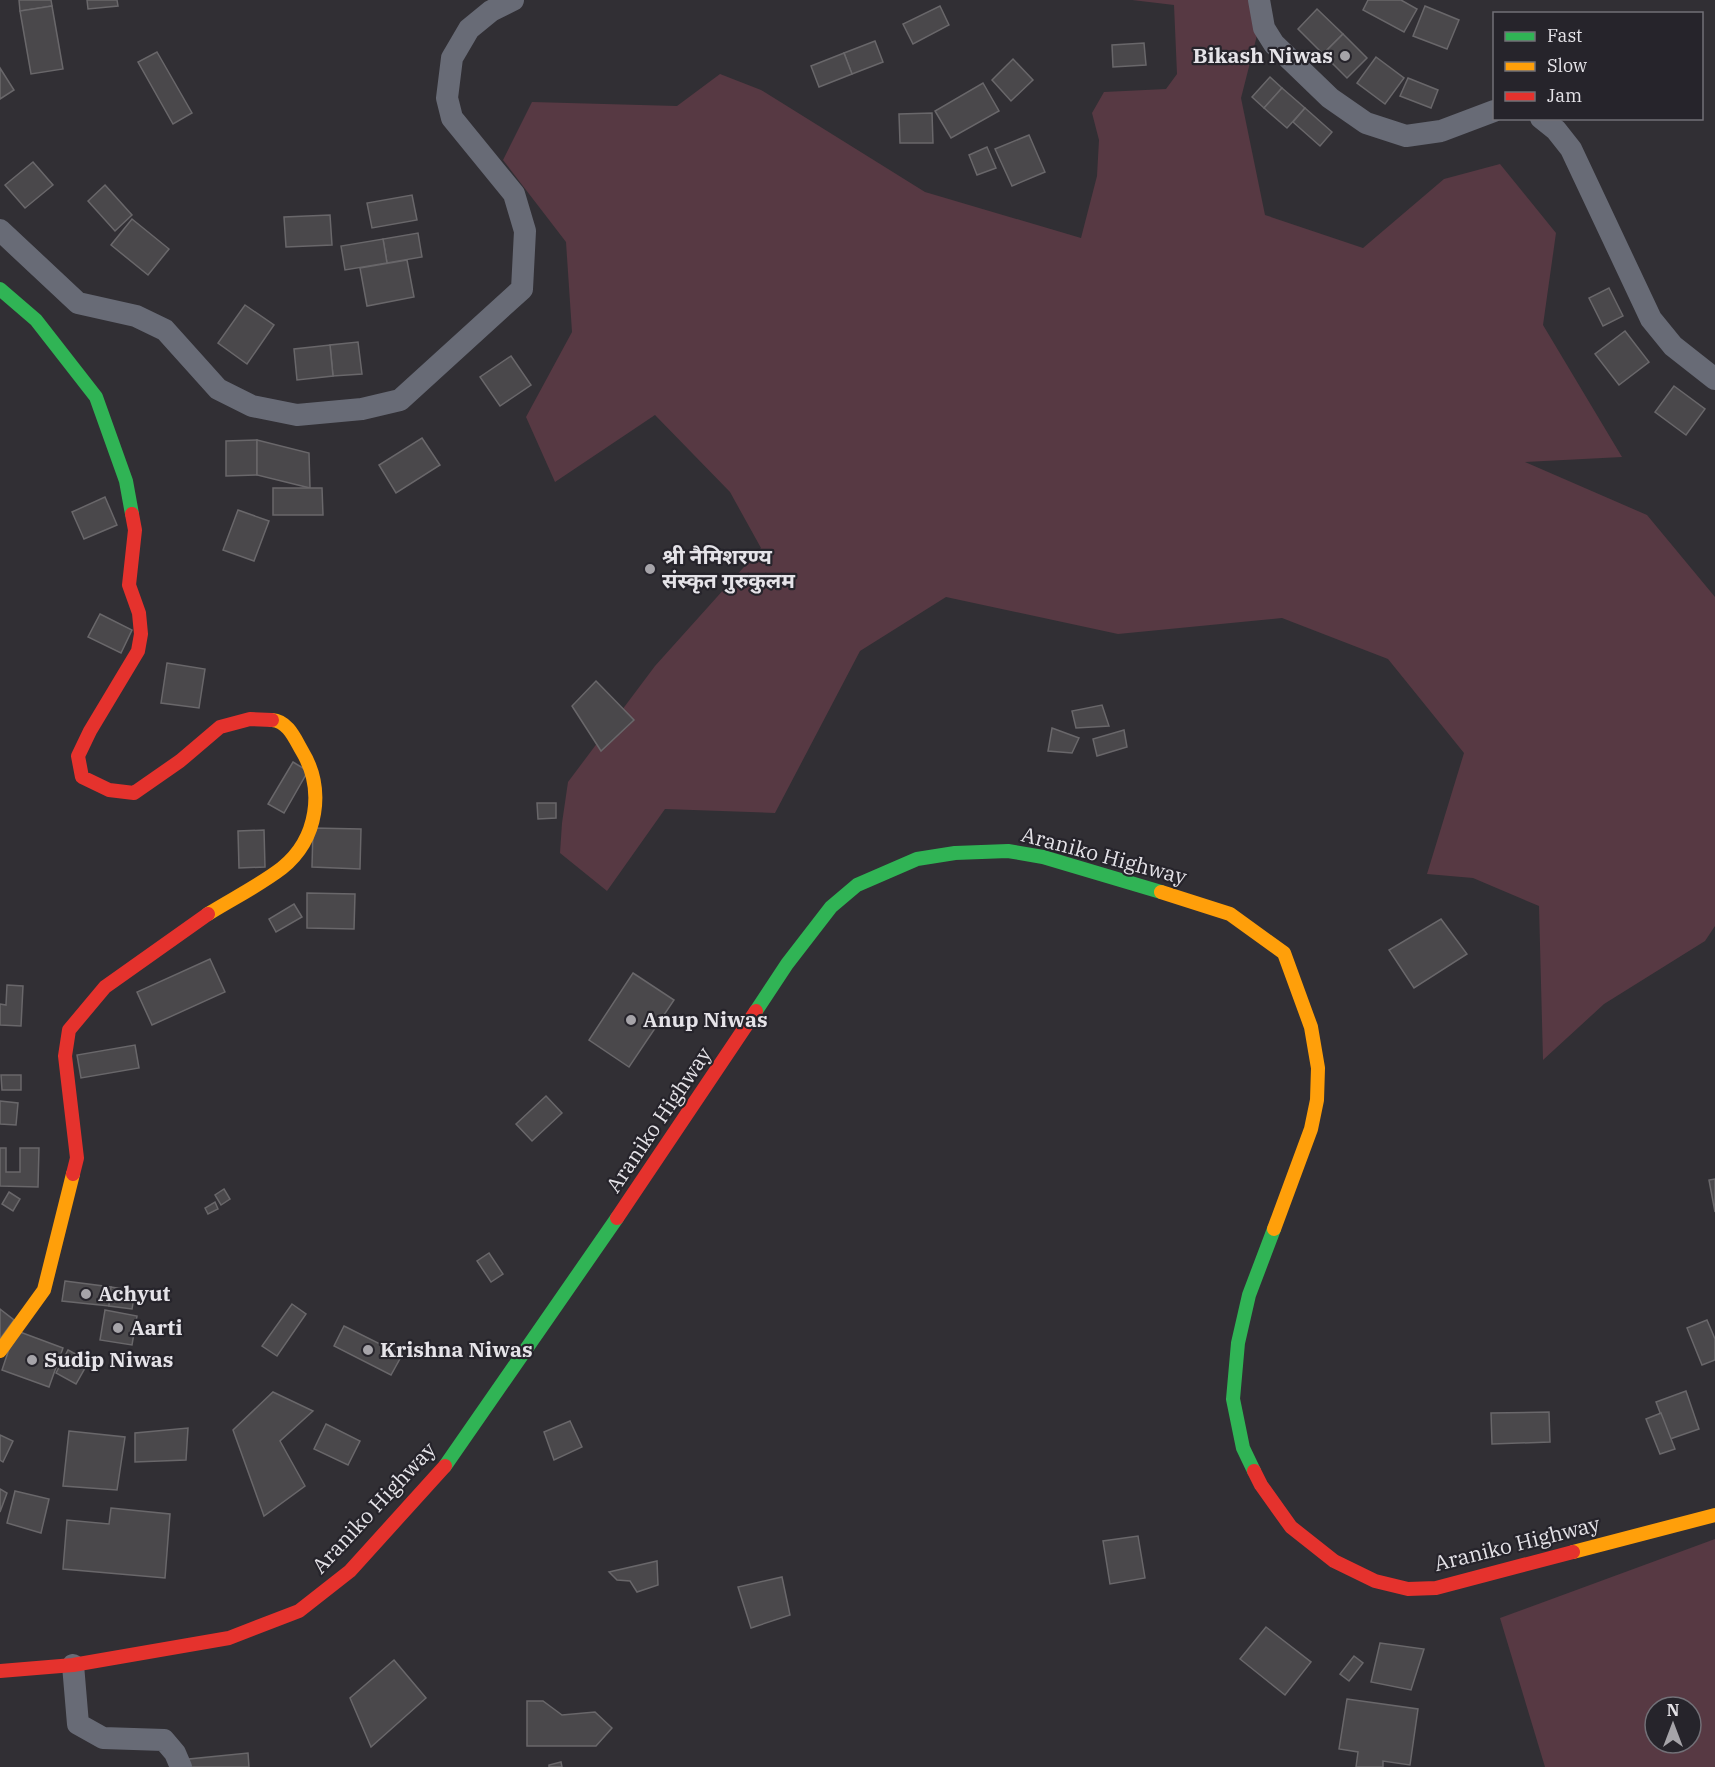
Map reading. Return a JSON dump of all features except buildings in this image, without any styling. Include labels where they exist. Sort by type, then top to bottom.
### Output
[{"type":"main road","points":[[0,289],[36,320],[96,397],[126,481],[135,530],[129,585],[139,613],[141,634],[138,651],[90,731],[78,756],[82,777],[109,790],[134,793],[180,761],[220,728],[250,719],[276,720],[287,726],[309,763],[314,781],[316,811],[308,834],[299,849],[283,867],[199,919],[105,987],[69,1030],[65,1056],[71,1094],[72,1131],[77,1158],[44,1290],[0,1351]]},
{"type":"main road","name":"Araniko Highway","points":[[0,1671],[73,1665],[229,1638],[299,1611],[351,1570],[441,1472],[585,1266],[788,964],[831,907],[857,885],[882,873],[917,860],[955,853],[1008,851],[1044,857],[1184,899],[1230,914],[1284,953],[1311,1027],[1318,1068],[1317,1100],[1311,1129],[1249,1295],[1238,1343],[1233,1399],[1243,1448],[1261,1485],[1291,1527],[1334,1562],[1375,1581],[1408,1589],[1436,1588],[1715,1515]]},
{"type":"street","points":[[0,230],[78,303],[136,316],[165,330],[218,389],[252,406],[297,415],[362,409],[400,400],[522,290],[525,231],[514,194],[452,118],[447,98],[452,58],[469,29],[492,11],[513,0]]},
{"type":"street","points":[[1259,0],[1264,28],[1274,44],[1330,98],[1366,123],[1406,136],[1441,131],[1493,111]]},
{"type":"street","points":[[1543,120],[1556,130],[1571,149],[1651,319],[1673,346],[1715,379]]},
{"type":"street","points":[[73,1665],[78,1724],[104,1738],[164,1740],[175,1753],[181,1767]]},
{"type":"shaded area","points":[[1132,0],[1266,0],[1241,98],[1265,215],[1363,248],[1444,179],[1500,164],[1556,233],[1543,325],[1622,457],[1525,462],[1647,515],[1715,597],[1715,926],[1705,941],[1604,1004],[1543,1060],[1539,906],[1473,878],[1427,874],[1464,753],[1388,659],[1282,618],[1118,634],[946,597],[860,651],[775,813],[665,809],[607,891],[560,853],[568,782],[655,666],[761,548],[730,492],[655,415],[555,482],[526,417],[572,332],[566,242],[503,160],[532,102],[677,106],[720,74],[761,90],[925,192],[1081,238],[1097,176],[1099,140],[1092,113],[1104,92],[1166,89],[1177,74],[1174,5]]},
{"type":"shaded area","points":[[1715,1539],[1715,1767],[1545,1767],[1500,1618]]},
{"type":"traffic: fast","points":[[0,289],[36,320],[96,397],[126,481],[132,514]]},
{"type":"traffic: fast","points":[[756,1011],[787,964],[831,907],[857,885],[917,859],[955,853],[1008,851],[1043,857],[1161,892]]},
{"type":"traffic: fast","points":[[445,1466],[617,1218]]},
{"type":"traffic: fast","points":[[1254,1471],[1243,1448],[1233,1399],[1238,1343],[1249,1295],[1274,1229]]},
{"type":"traffic: slow","points":[[208,914],[282,868],[304,843],[310,828],[315,797],[314,781],[309,766],[287,727],[272,720]]},
{"type":"traffic: slow","points":[[1161,892],[1230,914],[1284,953],[1311,1027],[1318,1068],[1317,1100],[1311,1129],[1274,1229]]},
{"type":"traffic: slow","points":[[0,1351],[44,1290],[73,1174]]},
{"type":"traffic: slow","points":[[1573,1552],[1715,1515]]},
{"type":"traffic: jam","points":[[132,514],[135,530],[129,585],[139,613],[141,634],[138,651],[90,731],[78,756],[82,777],[109,790],[134,793],[180,761],[220,727],[250,719],[272,720]]},
{"type":"traffic: jam","points":[[73,1174],[77,1158],[65,1056],[69,1030],[105,987],[208,914]]},
{"type":"traffic: jam","points":[[617,1218],[756,1011]]},
{"type":"traffic: jam","points":[[0,1671],[73,1665],[229,1638],[299,1611],[350,1571],[445,1466]]},
{"type":"traffic: jam","points":[[1254,1471],[1261,1485],[1291,1527],[1334,1561],[1375,1581],[1408,1589],[1436,1588],[1573,1552]]},
{"type":"place","name":"Bikash Niwas","points":[[1345,56]]},
{"type":"place","name":"श्री नैमिशरण्य संस्कृत गुरुकुलम","points":[[650,569]]},
{"type":"place","name":"Anup Niwas","points":[[631,1020]]},
{"type":"place","name":"Achyut","points":[[86,1294]]},
{"type":"place","name":"Aarti","points":[[118,1328]]},
{"type":"place","name":"Krishna Niwas","points":[[368,1350]]},
{"type":"place","name":"Sudip Niwas","points":[[32,1360]]}]
